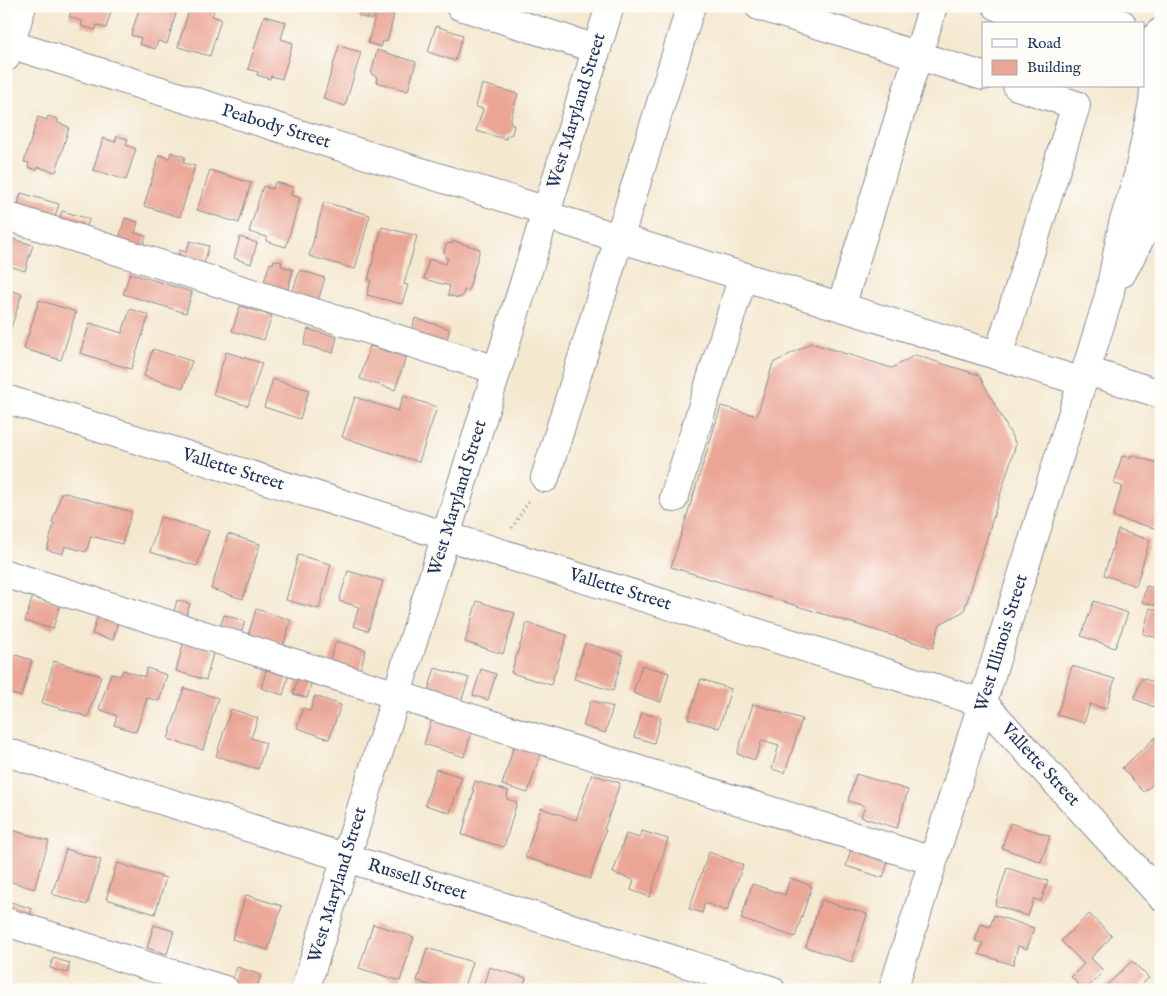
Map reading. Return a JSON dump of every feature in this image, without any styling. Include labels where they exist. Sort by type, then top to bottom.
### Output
[{"type":"street","points":[[8,48],[22,6]]},
{"type":"street","points":[[460,6],[597,48]]},
{"type":"street","name":"West Maryland Street","points":[[305,990],[610,6]]},
{"type":"street","points":[[545,478],[691,6]]},
{"type":"street","points":[[759,6],[982,76]]},
{"type":"street","points":[[841,307],[933,6]]},
{"type":"street","points":[[997,6],[1029,22]]},
{"type":"street","points":[[1034,6],[1112,22]]},
{"type":"street","name":"Peabody Street","points":[[8,48],[546,213],[619,238],[998,356],[1085,376]]},
{"type":"street","name":"West Illinois Street","points":[[893,990],[1109,296],[1123,224],[1140,166],[1153,102],[1152,53]]},
{"type":"street","points":[[998,356],[1076,104],[1024,88]]},
{"type":"street","name":"West Illinois Street","points":[[1109,296],[1145,229],[1155,216],[1161,172]]},
{"type":"street","points":[[6,216],[497,370]]},
{"type":"street","points":[[674,498],[743,276]]},
{"type":"street","points":[[1085,376],[1161,394]]},
{"type":"street","name":"Vallette Street","points":[[6,399],[983,702],[1161,896]]},
{"type":"street","points":[[6,574],[934,861]]},
{"type":"street","name":"Russell Street","points":[[6,752],[771,990]]},
{"type":"street","points":[[6,922],[225,990]]},
{"type":"path","points":[[497,552],[545,478]]},
{"type":"building","points":[[73,6],[113,6],[106,28],[97,25],[96,30],[81,26],[82,21],[69,17]]},
{"type":"building","points":[[140,6],[178,7],[167,44],[158,41],[155,49],[139,44],[141,38],[131,35]]},
{"type":"building","points":[[190,6],[215,8],[212,16],[221,19],[210,56],[178,47]]},
{"type":"building","points":[[361,6],[376,6],[372,20],[359,16]]},
{"type":"building","points":[[377,9],[394,15],[387,42],[383,41],[381,47],[368,43]]},
{"type":"building","points":[[264,16],[286,22],[281,39],[293,43],[282,79],[271,76],[270,79],[257,75],[258,72],[248,69]]},
{"type":"building","points":[[436,26],[463,35],[455,61],[428,52]]},
{"type":"building","points":[[339,46],[361,52],[345,106],[323,99]]},
{"type":"building","points":[[377,50],[416,62],[408,91],[376,82],[377,77],[371,74]]},
{"type":"building","points":[[482,84],[518,94],[510,121],[514,126],[512,134],[506,136],[506,139],[476,131],[483,109],[476,107]]},
{"type":"building","points":[[48,116],[58,119],[58,123],[69,127],[56,172],[38,167],[37,170],[28,167],[29,163],[24,162],[38,117],[47,120]]},
{"type":"building","points":[[117,136],[128,139],[126,145],[136,149],[126,180],[93,170],[103,138],[115,142]]},
{"type":"building","points":[[171,152],[185,157],[183,163],[195,166],[180,217],[144,206],[159,155],[169,158]]},
{"type":"building","points":[[210,170],[251,183],[239,223],[197,210]]},
{"type":"building","points":[[275,182],[293,187],[291,195],[300,198],[286,247],[266,241],[267,237],[249,232],[263,186],[273,189]]},
{"type":"building","points":[[21,193],[59,204],[52,226],[15,215]]},
{"type":"building","points":[[324,202],[370,215],[355,269],[309,256]]},
{"type":"building","points":[[62,211],[89,219],[84,235],[57,227]]},
{"type":"building","points":[[125,218],[138,222],[135,233],[146,236],[141,253],[117,246]]},
{"type":"building","points":[[382,227],[417,236],[404,284],[408,285],[402,304],[367,295],[371,280],[368,280]]},
{"type":"building","points":[[6,237],[33,245],[25,271],[6,265]]},
{"type":"building","points":[[240,237],[257,243],[251,264],[234,258]]},
{"type":"building","points":[[190,241],[209,246],[201,274],[175,266],[180,250],[186,252]]},
{"type":"building","points":[[453,241],[480,249],[468,292],[464,290],[459,298],[448,295],[450,286],[424,279],[429,259],[446,264],[448,258],[446,258],[444,253],[446,245],[452,244]]},
{"type":"building","points":[[274,260],[282,262],[281,266],[293,270],[285,299],[261,291],[270,263],[273,264]]},
{"type":"building","points":[[300,270],[325,278],[316,307],[290,299]]},
{"type":"building","points":[[130,273],[192,292],[186,313],[123,294]]},
{"type":"building","points":[[6,289],[22,294],[9,334],[6,333]]},
{"type":"building","points":[[39,300],[76,312],[61,360],[24,349]]},
{"type":"building","points":[[240,306],[272,316],[264,340],[232,331]]},
{"type":"building","points":[[130,309],[149,315],[131,369],[80,353],[90,323],[122,333]]},
{"type":"building","points":[[415,318],[450,329],[445,345],[411,334]]},
{"type":"building","points":[[308,329],[337,337],[333,353],[304,345]]},
{"type":"building","points":[[811,343],[892,368],[915,355],[979,375],[1016,444],[964,611],[940,624],[933,648],[671,567],[721,406],[757,416],[773,363]]},
{"type":"building","points":[[370,346],[406,357],[395,390],[360,379]]},
{"type":"building","points":[[153,349],[192,361],[183,388],[144,376]]},
{"type":"building","points":[[226,352],[262,363],[248,406],[213,395]]},
{"type":"building","points":[[273,379],[309,390],[300,419],[264,407]]},
{"type":"building","points":[[403,396],[437,407],[419,462],[342,437],[355,397],[398,411]]},
{"type":"building","points":[[1131,455],[1161,464],[1161,527],[1159,526],[1158,529],[1113,517],[1122,486],[1114,484],[1122,456],[1130,458]]},
{"type":"building","points":[[62,492],[132,512],[122,544],[91,536],[86,552],[65,546],[63,554],[47,550],[54,523],[52,523]]},
{"type":"building","points":[[160,517],[209,531],[197,566],[150,552]]},
{"type":"building","points":[[1118,530],[1150,540],[1136,586],[1104,575]]},
{"type":"building","points":[[228,534],[260,544],[243,599],[211,589]]},
{"type":"building","points":[[298,555],[331,564],[319,609],[286,600]]},
{"type":"building","points":[[348,571],[383,581],[368,631],[353,626],[359,607],[339,601]]},
{"type":"building","points":[[1146,586],[1161,590],[1161,607],[1142,602]]},
{"type":"building","points":[[33,596],[60,604],[53,629],[25,621]]},
{"type":"building","points":[[177,600],[190,604],[185,619],[173,615]]},
{"type":"building","points":[[477,601],[515,613],[503,654],[465,642]]},
{"type":"building","points":[[1094,601],[1128,613],[1115,648],[1081,636]]},
{"type":"building","points":[[1150,608],[1161,611],[1161,639],[1143,634]]},
{"type":"building","points":[[256,609],[291,620],[282,650],[247,639]]},
{"type":"building","points":[[98,615],[118,621],[113,640],[92,634]]},
{"type":"building","points":[[224,615],[245,621],[240,637],[219,631]]},
{"type":"building","points":[[527,623],[567,635],[551,685],[511,673]]},
{"type":"building","points":[[184,641],[214,649],[206,680],[176,671]]},
{"type":"building","points":[[336,641],[366,650],[359,673],[329,663]]},
{"type":"building","points":[[585,643],[623,655],[613,691],[574,679]]},
{"type":"building","points":[[6,652],[32,660],[21,697],[6,692]]},
{"type":"building","points":[[54,661],[101,676],[88,717],[42,703]]},
{"type":"building","points":[[642,665],[669,673],[661,702],[633,693]]},
{"type":"building","points":[[1072,666],[1115,679],[1106,709],[1090,704],[1084,723],[1057,715]]},
{"type":"building","points":[[267,667],[289,674],[283,695],[261,688]]},
{"type":"building","points":[[147,668],[167,675],[159,701],[147,698],[136,732],[114,725],[117,716],[99,709],[111,673],[120,676],[123,670],[144,677]]},
{"type":"building","points":[[435,668],[469,678],[460,705],[427,695]]},
{"type":"building","points":[[481,669],[496,674],[488,700],[473,695]]},
{"type":"building","points":[[298,677],[312,681],[307,698],[293,694]]},
{"type":"building","points":[[1142,678],[1161,685],[1161,698],[1157,708],[1134,699]]},
{"type":"building","points":[[701,679],[731,689],[719,728],[688,719]]},
{"type":"building","points":[[184,688],[218,698],[203,750],[168,739]]},
{"type":"building","points":[[315,696],[341,705],[329,739],[297,728],[303,708],[310,711]]},
{"type":"building","points":[[591,700],[613,707],[605,733],[583,726]]},
{"type":"building","points":[[753,704],[802,719],[785,773],[772,769],[779,745],[762,740],[755,760],[737,754]]},
{"type":"building","points":[[231,709],[258,718],[251,738],[266,743],[258,769],[216,756]]},
{"type":"building","points":[[642,713],[661,718],[654,743],[634,737]]},
{"type":"building","points":[[432,719],[472,731],[464,757],[424,744]]},
{"type":"building","points":[[1156,737],[1161,742],[1161,777],[1144,792],[1122,768]]},
{"type":"building","points":[[515,743],[541,751],[528,793],[502,785]]},
{"type":"building","points":[[436,769],[462,777],[450,813],[425,805]]},
{"type":"building","points":[[592,774],[620,783],[590,879],[525,857],[541,808],[576,820]]},
{"type":"building","points":[[856,774],[908,790],[897,828],[861,817],[865,806],[848,801]]},
{"type":"building","points":[[475,781],[508,791],[507,799],[517,802],[504,847],[462,835]]},
{"type":"building","points":[[1010,823],[1050,836],[1041,862],[1002,848]]},
{"type":"building","points":[[12,830],[49,841],[34,889],[6,880],[6,847]]},
{"type":"building","points":[[642,831],[668,839],[650,897],[631,890],[634,880],[613,873],[626,834],[640,838]]},
{"type":"building","points":[[852,846],[889,858],[883,878],[846,866]]},
{"type":"building","points":[[66,849],[101,860],[87,905],[52,894]]},
{"type":"building","points":[[709,852],[743,865],[727,911],[705,903],[702,913],[689,909]]},
{"type":"building","points":[[117,863],[166,878],[155,914],[106,899]]},
{"type":"building","points":[[1007,868],[1048,881],[1041,901],[1034,899],[1028,916],[995,905]]},
{"type":"building","points":[[790,878],[812,886],[795,937],[741,919],[752,884],[785,895]]},
{"type":"building","points":[[246,895],[282,906],[268,950],[232,939]]},
{"type":"building","points":[[821,900],[867,914],[852,962],[806,947]]},
{"type":"building","points":[[8,901],[32,909],[26,926],[6,919]]},
{"type":"building","points":[[1089,914],[1112,936],[1091,958],[1104,971],[1084,990],[1071,977],[1084,964],[1061,941]]},
{"type":"building","points":[[994,915],[1034,928],[1027,949],[1018,946],[1013,965],[979,954],[983,943],[975,941],[981,924],[990,927]]},
{"type":"building","points":[[373,924],[414,937],[400,981],[359,968]]},
{"type":"building","points":[[154,925],[174,931],[167,954],[147,948]]},
{"type":"building","points":[[427,948],[472,962],[463,990],[445,990],[417,981]]},
{"type":"building","points":[[53,958],[70,963],[67,973],[50,968]]},
{"type":"building","points":[[1132,961],[1149,978],[1141,985],[1146,990],[1102,990]]},
{"type":"building","points":[[237,967],[261,975],[256,990],[241,990],[230,986]]},
{"type":"building","points":[[489,967],[526,978],[522,990],[482,990]]}]
